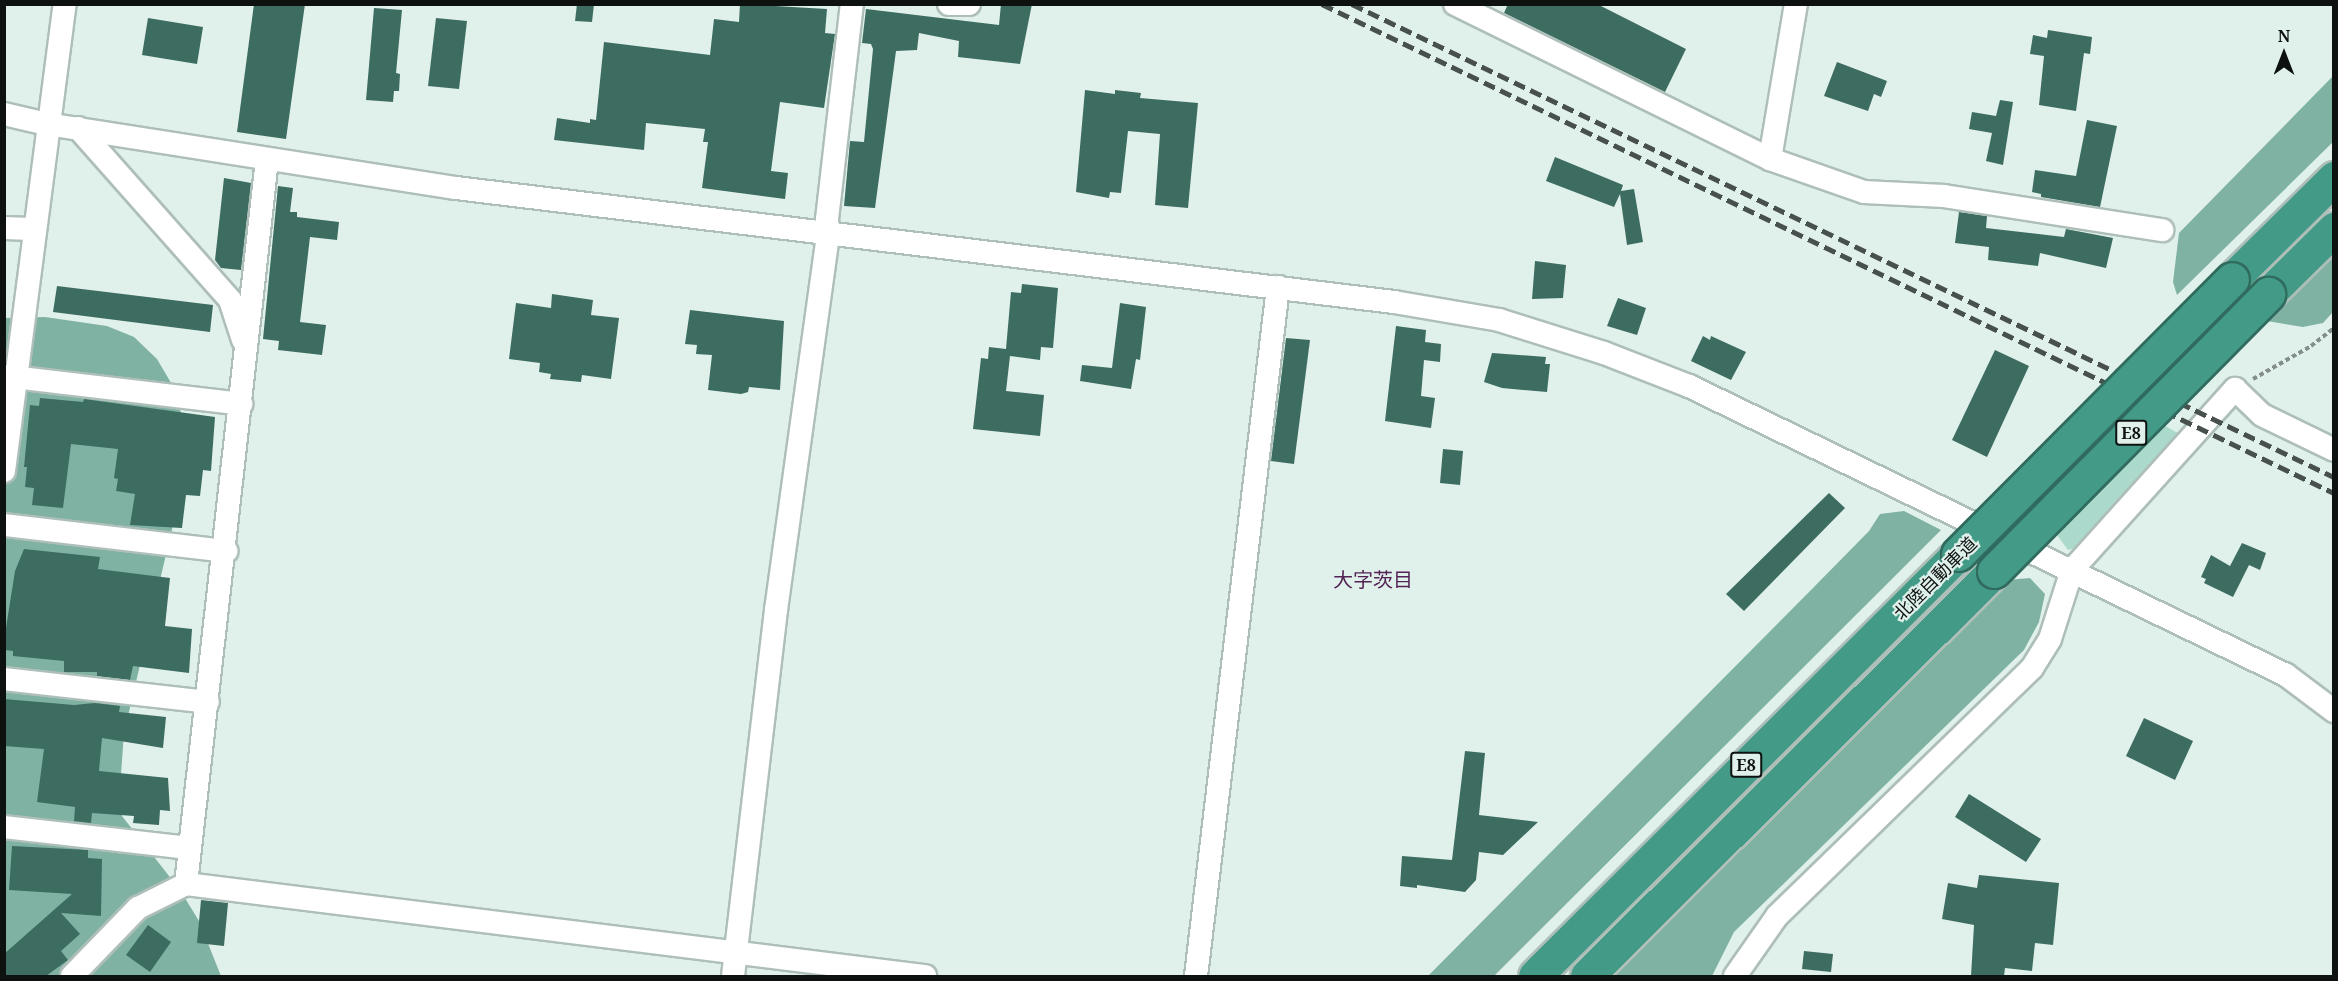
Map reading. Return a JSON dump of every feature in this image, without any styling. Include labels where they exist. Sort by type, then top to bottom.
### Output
[{"type":"highway","name":"北陸自動車道","points":[[1535,976],[2334,178]]},
{"type":"highway","name":"北陸自動車道","points":[[1587,976],[2334,229]]},
{"type":"street","points":[[4,471],[9,377],[65,4]]},
{"type":"street","points":[[734,966],[776,610],[828,234],[827,219],[852,4]]},
{"type":"street","points":[[949,4],[969,4]]},
{"type":"street","points":[[1455,4],[1770,159],[1864,192],[1944,196],[2162,230]]},
{"type":"street","points":[[1770,159],[1796,4]]},
{"type":"street","points":[[4,114],[47,124],[456,188],[1278,287],[1499,320],[1604,352],[1689,386],[2286,675],[2334,711]]},
{"type":"street","points":[[78,128],[231,300],[247,350]]},
{"type":"street","points":[[186,884],[226,551],[267,160]]},
{"type":"street","points":[[4,228],[33,229]]},
{"type":"street","points":[[1196,976],[1278,287]]},
{"type":"street","points":[[9,377],[241,404]]},
{"type":"street","points":[[1735,976],[1777,916],[2032,668],[2050,639],[2072,570],[2235,389],[2262,415],[2334,450]]},
{"type":"street","points":[[4,525],[226,551]]},
{"type":"street","points":[[4,679],[208,702]]},
{"type":"street","points":[[4,827],[189,848]]},
{"type":"street","points":[[72,976],[138,908],[186,884],[734,966],[925,976]]},
{"type":"path","points":[[2235,389],[2311,346],[2334,328]]},
{"type":"green space","points":[[2333,76],[2333,142],[2177,295],[2173,282],[2179,233]]},
{"type":"green space","points":[[2333,254],[2333,312],[2323,323],[2303,327],[2267,321]]},
{"type":"green space","points":[[45,317],[107,326],[134,337],[157,359],[177,393],[184,429],[185,474],[124,733],[119,801],[122,816],[180,890],[199,921],[221,976],[5,976],[4,318]]},
{"type":"green space","points":[[2162,424],[2188,439],[2082,546],[2068,550],[2057,535]]},
{"type":"green space","points":[[1904,511],[1941,530],[1494,976],[1428,976],[1869,531],[1880,514]]},
{"type":"green space","points":[[2030,578],[2045,594],[2039,622],[2024,650],[1734,932],[1712,976],[1613,976],[2007,580]]},
{"type":"building","points":[[254,4],[305,4],[286,139],[237,132]]},
{"type":"building","points":[[577,4],[594,4],[592,22],[575,21]]},
{"type":"building","points":[[740,4],[827,9],[825,33],[835,34],[824,108],[780,102],[771,171],[788,173],[785,199],[702,188],[708,142],[703,142],[705,129],[646,123],[644,150],[554,140],[557,118],[590,123],[590,119],[596,120],[604,42],[710,55],[714,19],[739,22]]},
{"type":"building","points":[[1001,4],[1032,4],[1020,64],[958,57],[959,41],[919,33],[917,50],[896,51],[875,208],[844,206],[850,141],[864,142],[873,49],[871,44],[862,43],[866,9],[999,25]]},
{"type":"building","points":[[1508,4],[1597,4],[1686,49],[1665,92],[1504,13]]},
{"type":"building","points":[[374,8],[402,10],[396,73],[400,74],[399,91],[394,91],[393,102],[366,100]]},
{"type":"building","points":[[148,18],[203,27],[197,64],[142,55]]},
{"type":"building","points":[[436,18],[467,21],[459,89],[428,86]]},
{"type":"building","points":[[2048,30],[2092,37],[2090,54],[2084,53],[2076,111],[2039,105],[2044,56],[2030,54],[2033,35],[2047,38]]},
{"type":"building","points":[[1837,62],[1887,81],[1881,97],[1874,94],[1868,111],[1824,96]]},
{"type":"building","points":[[1085,90],[1115,94],[1115,90],[1141,93],[1140,98],[1198,103],[1188,208],[1155,205],[1160,134],[1128,131],[1121,193],[1110,192],[1109,198],[1076,192]]},
{"type":"building","points":[[2000,100],[2013,102],[2003,165],[1986,161],[1992,133],[1969,129],[1972,112],[1996,116]]},
{"type":"building","points":[[2087,120],[2117,126],[2100,207],[2041,197],[2041,194],[2032,192],[2035,170],[2076,176]]},
{"type":"building","points":[[1555,157],[1623,185],[1621,191],[1634,189],[1643,242],[1627,245],[1620,194],[1614,207],[1546,181]]},
{"type":"building","points":[[224,178],[251,183],[241,270],[221,268],[215,260]]},
{"type":"building","points":[[278,186],[293,188],[290,212],[297,212],[297,217],[339,222],[337,240],[310,237],[300,322],[326,325],[322,355],[278,350],[279,341],[263,339]]},
{"type":"building","points":[[1959,212],[1987,216],[1986,228],[2064,237],[2066,229],[2113,238],[2106,268],[2040,253],[2038,266],[1988,260],[1989,247],[1955,243]]},
{"type":"building","points":[[1535,261],[1566,265],[1563,298],[1532,299]]},
{"type":"building","points":[[1022,284],[1058,288],[1053,348],[1041,347],[1040,360],[1010,356],[1006,391],[1044,395],[1040,436],[973,429],[981,358],[988,359],[989,347],[1006,349],[1011,292],[1021,293]]},
{"type":"building","points":[[57,286],[213,305],[210,332],[53,312]]},
{"type":"building","points":[[552,294],[593,300],[591,315],[619,318],[611,379],[582,375],[581,382],[550,379],[551,374],[539,372],[540,363],[509,359],[516,303],[551,308]]},
{"type":"building","points":[[1618,298],[1646,308],[1637,335],[1607,326]]},
{"type":"building","points":[[1120,303],[1146,307],[1140,360],[1136,359],[1131,389],[1080,381],[1082,365],[1112,368]]},
{"type":"building","points":[[690,310],[784,321],[780,390],[749,387],[748,392],[741,394],[708,390],[712,355],[696,354],[697,345],[685,344]]},
{"type":"building","points":[[1396,326],[1426,330],[1425,342],[1441,344],[1440,362],[1424,360],[1421,396],[1435,398],[1431,428],[1385,421]]},
{"type":"building","points":[[1703,336],[1710,340],[1711,336],[1746,352],[1731,380],[1691,361]]},
{"type":"building","points":[[1286,338],[1310,340],[1294,464],[1271,461]]},
{"type":"building","points":[[1995,350],[2029,366],[1987,457],[1952,440]]},
{"type":"building","points":[[1492,353],[1546,357],[1545,364],[1550,364],[1547,392],[1502,388],[1484,382]]},
{"type":"building","points":[[40,398],[83,402],[84,399],[215,417],[211,471],[203,470],[200,496],[186,495],[182,528],[130,525],[135,494],[116,491],[118,479],[114,478],[118,449],[71,444],[63,508],[32,505],[34,488],[25,487],[27,467],[24,467],[30,405],[39,406]]},
{"type":"building","points":[[1443,449],[1463,451],[1460,485],[1440,483]]},
{"type":"building","points":[[1829,493],[1845,508],[1744,611],[1726,594]]},
{"type":"building","points":[[2242,543],[2266,553],[2260,570],[2249,565],[2233,597],[2204,583],[2206,579],[2201,577],[2211,555],[2230,566]]},
{"type":"building","points":[[24,549],[100,557],[98,569],[170,578],[165,626],[192,629],[189,673],[133,666],[130,680],[97,676],[97,672],[64,672],[64,661],[13,656],[13,651],[5,650],[15,571]]},
{"type":"building","points":[[4,699],[74,705],[95,703],[120,706],[119,712],[166,717],[163,748],[102,738],[99,771],[168,778],[170,811],[160,810],[159,825],[133,823],[134,816],[92,813],[91,823],[74,821],[75,807],[37,802],[44,749],[4,746]]},
{"type":"building","points":[[2144,718],[2193,741],[2175,780],[2126,756]]},
{"type":"building","points":[[1465,751],[1485,753],[1479,815],[1538,822],[1503,855],[1479,852],[1476,880],[1465,892],[1417,885],[1417,888],[1400,886],[1402,856],[1452,860]]},
{"type":"building","points":[[1969,794],[2041,839],[2026,862],[1955,817]]},
{"type":"building","points":[[12,846],[88,850],[88,858],[102,859],[101,916],[61,913],[80,934],[61,951],[68,960],[46,976],[4,976],[4,954],[72,894],[9,890]]},
{"type":"building","points":[[1979,875],[2059,883],[2053,945],[2035,943],[2032,971],[2005,968],[2004,976],[1971,976],[1974,925],[1942,919],[1948,883],[1977,888]]},
{"type":"building","points":[[201,900],[228,903],[224,946],[197,943]]},
{"type":"building","points":[[148,925],[171,942],[150,972],[126,955]]},
{"type":"building","points":[[1804,951],[1833,954],[1831,972],[1802,969]]},
{"type":"railway","points":[[1322,4],[2334,493]]},
{"type":"railway","points":[[1352,4],[2334,477]]},
{"type":"district","name":"大字茨目","points":[[1373,579]]}]
